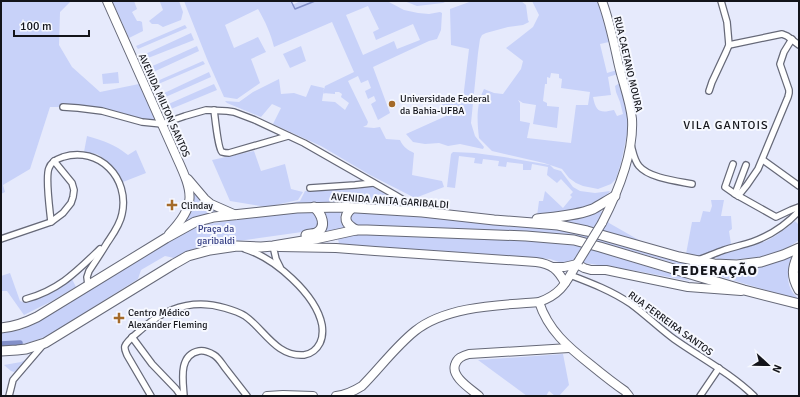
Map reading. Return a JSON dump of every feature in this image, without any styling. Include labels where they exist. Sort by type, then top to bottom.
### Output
[{"type":"main road","name":"AVENIDA MILTON SANTOS","points":[[107,1],[184,174],[190,195],[190,203],[183,219],[166,238]]},
{"type":"main road","name":"RUA CAETANO MOURA","points":[[539,302],[556,294],[565,283],[602,223],[615,196],[623,174],[630,143],[632,117],[624,69],[602,1]]},
{"type":"main road","name":"AVENIDA MILTON SANTOS","points":[[184,174],[192,185],[211,204],[236,215]]},
{"type":"main road","points":[[510,221],[552,218],[585,212],[615,196]]},
{"type":"main road","points":[[1,351],[26,349],[45,343],[188,256],[210,250],[316,233],[323,223],[320,213],[314,207]]},
{"type":"main road","name":"AVENIDA ANITA GARIBALDI","points":[[1,328],[28,322],[166,238],[195,222],[214,217],[314,207],[422,212],[558,225],[696,261],[737,265],[772,259],[799,248]]},
{"type":"main road","points":[[352,208],[346,215],[347,223],[352,231]]},
{"type":"main road","points":[[237,246],[273,246],[352,231],[367,230],[566,239],[584,242],[694,275],[799,304]]},
{"type":"main road","points":[[336,248],[336,241],[352,231]]},
{"type":"main road","points":[[273,246],[295,248],[336,248],[541,262],[553,267],[560,274],[565,283]]},
{"type":"main road","points":[[799,253],[793,267],[793,275],[799,290]]},
{"type":"main road","points":[[553,267],[564,267],[577,263],[583,268],[591,270],[606,270],[688,287],[750,291]]},
{"type":"main road","points":[[570,275],[591,270]]},
{"type":"main road","points":[[688,287],[693,283],[694,275]]},
{"type":"main road","points":[[336,396],[344,395],[362,386],[416,330],[428,323],[442,317],[479,307],[539,302],[543,315],[569,348],[625,391],[629,396]]},
{"type":"main road","points":[[479,396],[456,376],[454,367],[459,358],[469,354],[569,348]]},
{"type":"main road","points":[[267,396],[313,396]]},
{"type":"street","points":[[709,90],[729,45],[727,22],[721,1]]},
{"type":"street","points":[[729,45],[782,34],[792,39],[799,45]]},
{"type":"street","points":[[736,195],[755,174],[763,160],[790,94],[780,64],[784,52],[792,39]]},
{"type":"street","points":[[62,108],[102,111],[142,122],[162,124],[199,112],[214,110],[234,112],[304,143],[395,194],[422,212]]},
{"type":"street","points":[[214,110],[219,144],[221,151],[223,152],[229,153],[288,136]]},
{"type":"street","points":[[630,143],[639,166],[644,170],[660,177],[692,184]]},
{"type":"street","points":[[51,222],[48,172],[54,161],[71,155],[87,156],[97,159],[111,170],[121,186],[124,205],[120,224],[89,271],[87,277],[88,285]]},
{"type":"street","points":[[763,160],[799,186]]},
{"type":"street","points":[[1,239],[51,222],[63,213],[71,203],[74,190],[72,183],[54,161]]},
{"type":"street","points":[[733,164],[725,187],[736,195],[776,217],[799,207]]},
{"type":"street","points":[[736,195],[746,166]]},
{"type":"street","points":[[355,185],[356,172]]},
{"type":"street","points":[[310,188],[373,183]]},
{"type":"street","points":[[696,261],[723,250],[761,238],[779,228],[799,211]]},
{"type":"street","points":[[26,299],[37,296],[49,290],[70,277],[109,241]]},
{"type":"street","points":[[151,396],[127,355],[125,346],[132,337],[150,322],[167,311],[188,305],[209,304],[229,309],[245,316],[276,346],[283,350],[298,355],[305,355],[311,353],[316,348],[323,332],[314,304],[308,295],[281,269],[257,254],[237,246]]},
{"type":"street","points":[[273,246],[276,259],[281,269]]},
{"type":"street","name":"RUA FERREIRA SANTOS","points":[[570,275],[599,286],[620,297],[642,312],[674,339],[737,381],[754,396]]},
{"type":"street","points":[[132,337],[152,364],[182,396]]},
{"type":"street","points":[[9,396],[13,380],[45,343]]},
{"type":"street","points":[[182,396],[183,366],[190,355],[202,350],[208,351],[218,358],[247,396]]},
{"type":"street","points":[[700,396],[718,368]]},
{"type":"green space","points":[[1,1],[71,1],[60,12],[59,45],[72,67],[100,92],[139,84],[157,122],[99,109],[50,107],[30,169],[3,185],[5,192],[1,194]]},
{"type":"green space","points":[[112,1],[134,1],[137,9],[132,12],[137,21],[142,22],[143,31],[129,38]]},
{"type":"green space","points":[[161,1],[179,1],[183,12],[181,20],[163,27],[158,24],[152,24],[149,21],[163,10]]},
{"type":"green space","points":[[184,1],[290,1],[292,5],[301,1],[387,1],[404,10],[429,14],[442,13],[441,30],[437,39],[429,41],[373,67],[390,113],[378,120],[371,104],[376,101],[374,96],[368,99],[365,91],[371,88],[368,80],[361,83],[358,76],[348,81],[368,122],[367,125],[363,127],[380,127],[386,139],[400,140],[406,148],[414,153],[412,175],[442,181],[444,187],[415,198],[370,175],[321,146],[273,124],[281,108],[272,104],[261,117],[225,101],[239,102],[253,92],[279,79],[281,94],[294,93],[306,97],[311,85],[324,88],[324,91],[325,86],[354,72],[332,22],[274,47],[268,28],[258,9],[225,25],[234,48],[258,37],[266,52],[251,59],[260,83],[237,99],[224,97]],"holes":[[[368,6],[379,29],[373,32],[376,40],[413,24],[420,40],[397,49],[394,41],[363,55],[346,15]],[[335,92],[339,92],[342,94],[341,97],[349,103],[345,110],[335,102],[322,101],[323,93],[335,94]]]},
{"type":"green space","points":[[404,1],[447,1],[443,3],[417,6]]},
{"type":"green space","points":[[472,1],[521,1],[526,5],[529,22],[523,25],[508,27],[486,33],[482,35],[480,39],[471,123],[475,136],[484,147],[483,149],[460,144],[448,146],[439,143],[425,144],[413,142],[406,134],[446,116],[441,100],[445,96],[463,99],[469,49],[451,45],[450,9]]},
{"type":"green space","points":[[532,1],[599,1],[609,42],[600,44],[607,73],[617,70],[618,74],[608,77],[611,95],[593,97],[594,102],[600,111],[614,110],[617,116],[623,114],[615,86],[621,84],[626,100],[629,125],[616,179],[611,184],[598,189],[576,183],[569,178],[562,169],[544,163],[492,151],[479,138],[478,113],[481,95],[484,89],[494,93],[503,94],[521,69],[523,61],[506,48],[533,27],[539,15]],"holes":[[[551,73],[559,74],[559,78],[562,79],[561,88],[590,92],[588,105],[576,105],[571,143],[527,138],[530,123],[520,121],[520,103],[518,100],[523,103],[536,105],[533,124],[557,128],[559,107],[547,106],[547,103],[543,101],[547,77],[550,78]]]},
{"type":"green space","points":[[185,25],[187,28],[138,49],[136,46]]},
{"type":"green space","points":[[191,33],[194,40],[143,60],[141,56]]},
{"type":"green space","points":[[197,46],[199,51],[149,74],[146,69]]},
{"type":"green space","points":[[301,46],[306,61],[290,68],[283,54]]},
{"type":"green space","points":[[203,61],[205,64],[156,85],[155,82]]},
{"type":"green space","points":[[118,72],[119,83],[103,84],[102,74]]},
{"type":"green space","points":[[209,72],[211,77],[161,99],[160,95]]},
{"type":"green space","points":[[214,84],[217,90],[166,111],[164,106]]},
{"type":"green space","points":[[87,136],[109,143],[128,155],[136,150],[146,173],[123,182],[112,166],[105,160],[97,154],[84,152]]},
{"type":"green space","points":[[254,151],[261,171],[285,164],[291,189],[303,192],[298,200],[267,207],[230,201],[212,160]]},
{"type":"green space","points":[[453,152],[475,153],[550,165],[554,169],[561,171],[573,187],[580,191],[595,193],[610,191],[599,205],[586,210],[537,216],[539,201],[543,201],[545,191],[563,208],[572,197],[570,195],[573,192],[561,179],[557,183],[547,175],[548,167],[532,164],[531,170],[523,170],[523,164],[507,162],[506,167],[498,166],[499,161],[483,159],[482,164],[474,163],[475,158],[459,156],[455,188],[447,187],[451,154]]},
{"type":"green space","points":[[190,186],[225,212],[183,224]]},
{"type":"green space","points":[[371,186],[408,207],[272,207],[300,201],[305,191],[358,189]]},
{"type":"green space","points":[[711,200],[724,200],[721,216],[731,216],[732,229],[729,231],[731,244],[698,257],[686,254],[692,222],[700,222],[703,211],[710,212],[712,206]]},
{"type":"green space","points":[[325,210],[341,211],[341,221],[347,229],[321,234],[326,223]]},
{"type":"green space","points":[[354,211],[570,230],[686,263],[724,269],[756,267],[792,255],[788,269],[788,279],[790,289],[799,300],[685,266],[569,234],[353,225],[348,222],[350,214]]},
{"type":"green space","points":[[601,211],[609,223],[644,243],[560,221]]},
{"type":"green space","name":"Praça da garibaldi","points":[[315,213],[317,224],[315,228],[309,231],[203,246],[185,252],[174,258],[165,256],[141,270],[138,279],[52,333],[27,343],[1,347],[1,333],[21,330],[38,322],[175,238],[196,227],[280,214]]},
{"type":"green space","points":[[795,221],[799,225],[799,240],[781,251],[751,258],[720,260],[716,258],[721,254],[750,247],[766,241]]},
{"type":"green space","points":[[356,232],[508,239],[580,246],[685,278],[690,281],[572,261],[562,263],[550,259],[348,246],[339,244],[338,239],[343,235]]},
{"type":"green space","points":[[10,273],[20,301],[26,303],[47,295],[72,279],[76,287],[24,315],[7,291],[1,291],[1,276]]},
{"type":"green space","points":[[563,354],[569,385],[559,396],[555,396],[549,391],[546,396],[527,396],[478,360]]},
{"type":"green space","points":[[27,359],[17,371],[14,372],[4,365],[21,362]]},
{"type":"waterway","points":[[291,1],[295,9],[315,1]]},
{"type":"waterway","points":[[1,344],[20,343]]},
{"type":"place","name":"Universidade Federal da Bahia-UFBA","points":[[392,104]]},
{"type":"place","name":"Clinday","points":[[172,205]]},
{"type":"place","name":"Centro Médico Alexander Fleming","points":[[119,318]]},
{"type":"district","name":"VILA GANTOIS","points":[[726,125]]},
{"type":"district","name":"FEDERAÇÃO","points":[[715,270]]}]
